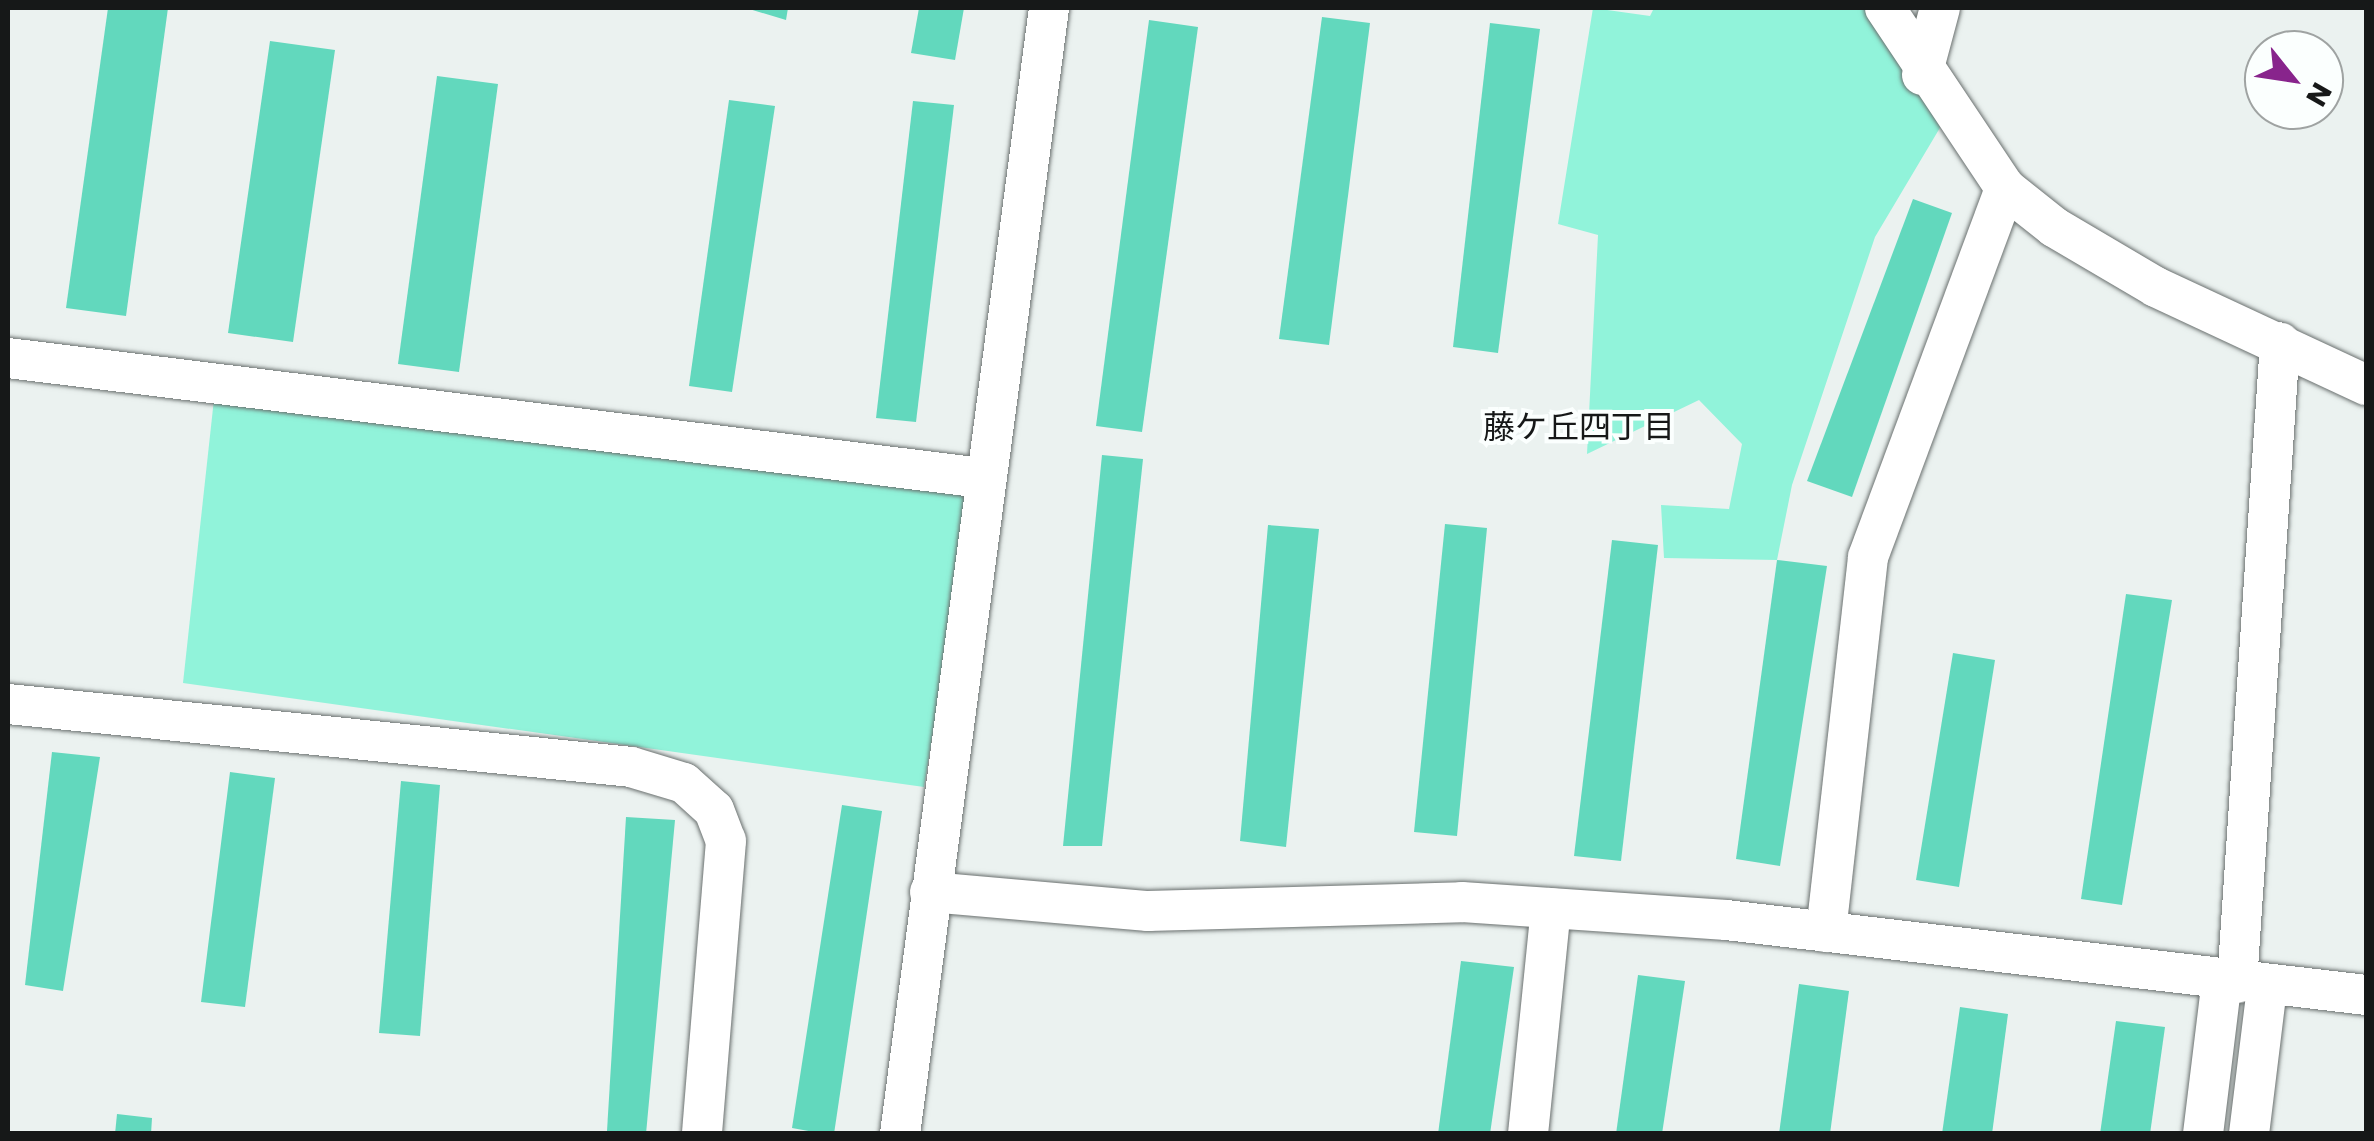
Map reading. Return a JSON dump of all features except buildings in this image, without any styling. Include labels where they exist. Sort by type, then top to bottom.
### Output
[{"type":"street","points":[[900,1134],[984,478],[1050,8]]},
{"type":"street","points":[[1885,8],[1922,75],[2005,188],[2156,287],[2366,385]]},
{"type":"street","points":[[1922,75],[1940,8]]},
{"type":"street","points":[[1826,932],[1868,557],[2005,188]]},
{"type":"street","points":[[2249,1134],[2242,983],[2280,342]]},
{"type":"street","points":[[8,358],[984,478]]},
{"type":"street","points":[[8,704],[631,767],[684,783],[714,810],[726,841],[702,1134]]},
{"type":"street","points":[[930,892],[1148,911],[1551,908],[1826,932],[2366,995]]},
{"type":"street","points":[[1528,1134],[1551,908]]},
{"type":"street","points":[[2203,1134],[2242,983]]},
{"type":"green space","points":[[1593,8],[1650,16],[1654,8],[1875,8],[1944,121],[1875,237],[1792,485],[1777,560],[1664,558],[1661,505],[1729,509],[1742,444],[1699,400],[1587,454],[1598,235],[1558,224]]},
{"type":"green space","points":[[214,399],[973,490],[924,787],[183,683]]},
{"type":"district","name":"藤ケ丘四丁目","points":[[1579,427]]}]
